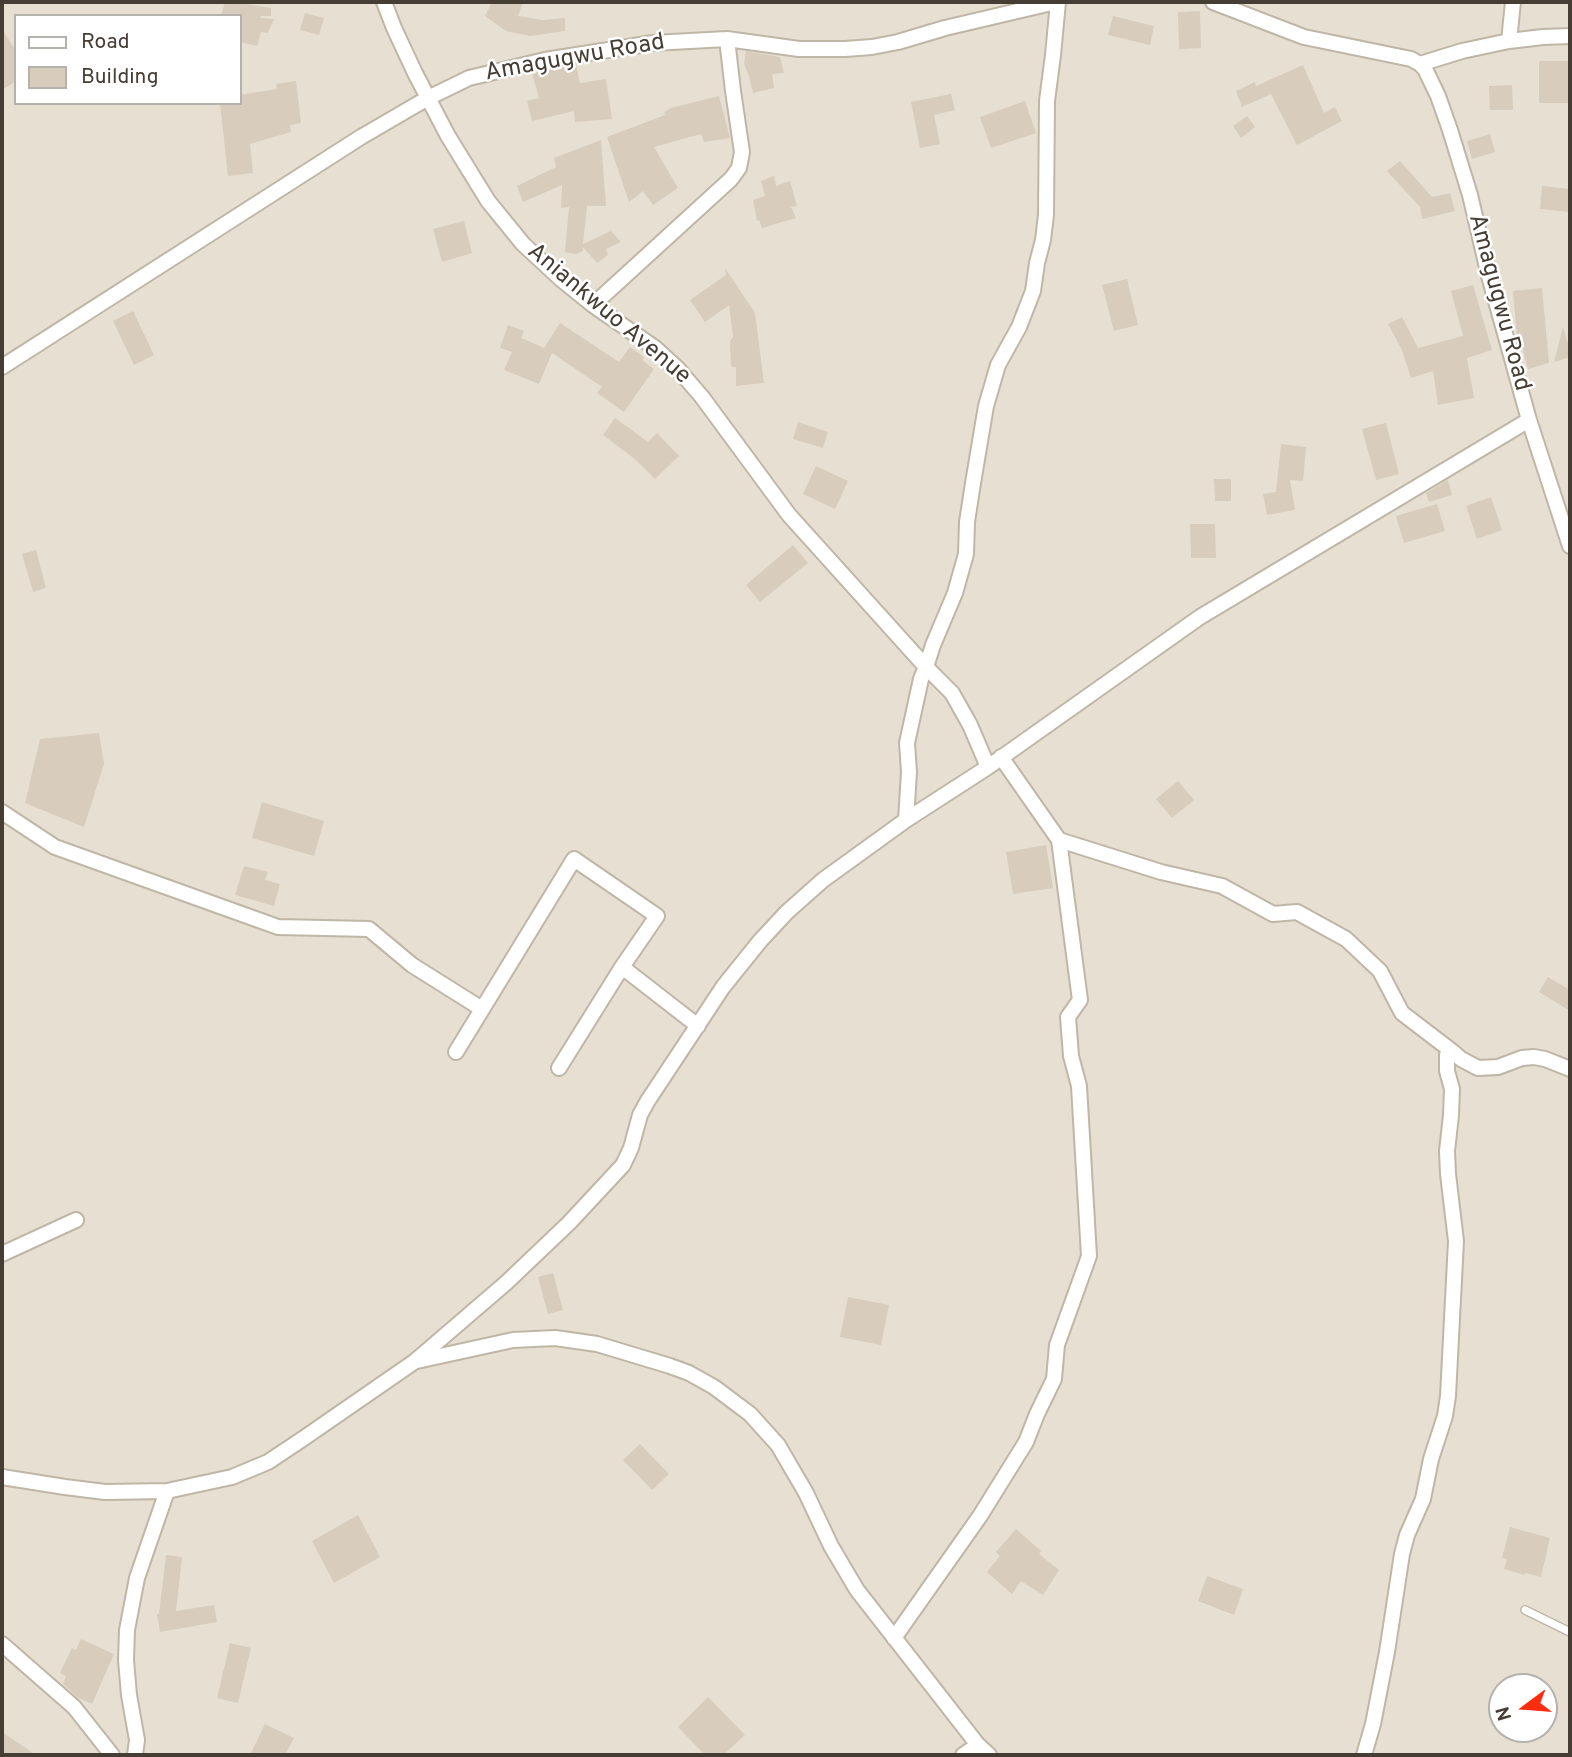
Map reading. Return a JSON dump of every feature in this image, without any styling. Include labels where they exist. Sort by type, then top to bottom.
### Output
[{"type":"street","name":"Aniankwuo Avenue","points":[[384,2],[428,98],[488,201],[523,244],[562,280],[655,348],[678,369],[702,397],[789,515],[951,693],[970,725],[988,767]]},
{"type":"street","name":"Amagugwu Road","points":[[2,367],[361,137],[428,98],[469,78],[545,60],[653,43],[727,39],[799,49],[872,47],[1057,2]]},
{"type":"street","points":[[906,820],[909,772],[907,743],[921,679],[955,593],[966,554],[972,483],[986,406],[998,365],[1019,327],[1033,291],[1043,240],[1047,102],[1057,2]]},
{"type":"street","points":[[1213,2],[1304,37],[1411,59],[1420,64],[1509,41],[1570,36]]},
{"type":"street","points":[[1509,41],[1513,2]]},
{"type":"street","points":[[593,305],[731,179],[739,168],[742,152],[727,39]]},
{"type":"street","name":"Amagugwu Road","points":[[1420,64],[1438,96],[1454,141],[1529,419],[1570,546]]},
{"type":"street","points":[[2,1476],[65,1488],[105,1492],[167,1491],[232,1477],[268,1462],[414,1362],[506,1283],[569,1223],[623,1165],[631,1148],[640,1115],[723,987],[760,941],[822,880],[1200,617],[1529,419]]},
{"type":"street","points":[[894,1638],[980,1516],[1026,1442],[1054,1379],[1057,1345],[1089,1256],[1079,1086],[1071,1056],[1068,1017],[1080,1000],[1059,839],[1001,757]]},
{"type":"street","points":[[2,811],[55,847],[278,928],[369,929],[412,965],[482,1009]]},
{"type":"street","points":[[1059,839],[1161,872],[1222,886],[1273,914],[1297,912],[1346,939],[1380,971],[1402,1013],[1461,1059],[1478,1068],[1498,1067],[1522,1058],[1534,1057],[1570,1069]]},
{"type":"street","points":[[456,1052],[574,859],[657,916],[559,1068]]},
{"type":"street","points":[[622,967],[698,1026]]},
{"type":"street","points":[[1364,1755],[1373,1724],[1402,1554],[1407,1535],[1423,1500],[1431,1459],[1447,1406],[1457,1241],[1447,1151],[1451,1089],[1446,1061],[1447,1055],[1453,1052]]},
{"type":"street","points":[[2,1254],[76,1220]]},
{"type":"street","points":[[414,1362],[513,1340],[555,1338],[597,1344],[670,1366],[714,1387],[750,1414],[778,1445],[857,1590],[984,1750],[963,1755]]},
{"type":"street","points":[[135,1755],[137,1740],[129,1695],[127,1630],[137,1578],[167,1491]]},
{"type":"street","points":[[2,1644],[74,1707],[112,1755]]},
{"type":"lane","points":[[1525,1610],[1570,1632]]},
{"type":"shaded area","points":[[2,2],[1570,2],[1570,1755],[2,1755]]},
{"type":"building","points":[[225,2],[234,2],[271,8],[271,16],[260,18],[274,19],[268,33],[261,32],[257,46],[242,42],[242,14],[222,14]]},
{"type":"building","points":[[492,2],[523,2],[518,16],[543,20],[565,18],[565,31],[530,36],[506,31],[485,16]]},
{"type":"building","points":[[1200,11],[1201,48],[1179,49],[1178,12]]},
{"type":"building","points":[[305,13],[324,18],[319,35],[300,30]]},
{"type":"building","points":[[1113,16],[1154,26],[1150,45],[1108,35]]},
{"type":"building","points":[[2,29],[14,48],[14,82],[2,90]]},
{"type":"building","points":[[746,51],[780,57],[784,73],[772,74],[774,88],[753,93],[744,64]]},
{"type":"building","points":[[1539,61],[1570,61],[1570,103],[1539,103]]},
{"type":"building","points":[[576,65],[580,83],[606,79],[612,119],[575,122],[574,111],[532,121],[527,101],[539,98],[532,73]]},
{"type":"building","points":[[1303,65],[1324,113],[1335,107],[1342,121],[1297,145],[1271,94],[1242,107],[1236,91],[1255,82],[1256,86]]},
{"type":"building","points":[[296,81],[301,123],[290,125],[291,132],[250,144],[253,173],[228,176],[220,105],[242,105],[242,95],[277,89],[276,84]]},
{"type":"building","points":[[1512,85],[1513,110],[1490,110],[1489,86]]},
{"type":"building","points":[[951,94],[955,110],[934,115],[940,144],[920,148],[911,102]]},
{"type":"building","points":[[719,96],[730,138],[704,142],[701,134],[654,147],[678,188],[653,205],[643,191],[629,202],[607,137],[665,115],[664,112],[671,108]]},
{"type":"building","points":[[1025,101],[1036,133],[991,148],[980,117]]},
{"type":"building","points":[[1247,116],[1255,127],[1241,138],[1233,126]]},
{"type":"building","points":[[1490,134],[1495,152],[1472,159],[1467,141]]},
{"type":"building","points":[[601,140],[606,206],[587,206],[583,244],[611,231],[621,242],[606,249],[608,255],[597,263],[583,247],[583,251],[576,254],[565,252],[569,207],[561,208],[562,185],[523,202],[517,186],[556,167],[554,158]]},
{"type":"building","points":[[1400,161],[1432,197],[1450,193],[1455,211],[1422,219],[1420,207],[1387,171]]},
{"type":"building","points":[[774,176],[776,186],[790,181],[797,206],[791,207],[796,218],[762,228],[759,220],[757,221],[753,200],[765,196],[761,181]]},
{"type":"building","points":[[1542,186],[1570,189],[1570,212],[1540,209]]},
{"type":"building","points":[[464,221],[472,253],[442,262],[433,229]]},
{"type":"building","points":[[725,268],[755,313],[764,383],[736,386],[736,367],[731,367],[730,341],[733,337],[729,305],[705,322],[690,300],[726,275]]},
{"type":"building","points":[[1127,279],[1138,325],[1114,331],[1102,285]]},
{"type":"building","points":[[1473,285],[1492,350],[1467,358],[1474,398],[1438,405],[1433,371],[1411,378],[1402,350],[1388,324],[1402,317],[1418,348],[1463,336],[1451,291]]},
{"type":"building","points":[[1542,288],[1549,363],[1528,369],[1517,336],[1513,291]]},
{"type":"building","points":[[133,311],[154,355],[134,365],[113,321]]},
{"type":"building","points":[[560,323],[619,362],[630,347],[654,369],[624,412],[597,393],[602,387],[552,353],[539,384],[504,370],[512,352],[500,348],[508,325],[524,331],[521,338],[544,348]]},
{"type":"building","points":[[1563,327],[1570,357],[1554,362]]},
{"type":"building","points":[[615,418],[648,442],[657,433],[679,456],[655,479],[636,460],[603,435]]},
{"type":"building","points":[[798,422],[828,432],[823,448],[793,439]]},
{"type":"building","points":[[1386,423],[1399,474],[1376,480],[1362,429]]},
{"type":"building","points":[[1281,444],[1306,447],[1303,481],[1290,480],[1295,510],[1267,515],[1263,494],[1276,492]]},
{"type":"building","points":[[816,466],[848,481],[835,509],[803,494]]},
{"type":"building","points":[[1214,479],[1231,479],[1231,501],[1215,501]]},
{"type":"building","points":[[1448,480],[1452,495],[1429,502],[1426,493]]},
{"type":"building","points":[[1491,497],[1502,530],[1477,539],[1466,506]]},
{"type":"building","points":[[1437,504],[1445,531],[1404,543],[1396,516]]},
{"type":"building","points":[[1190,524],[1215,524],[1216,558],[1191,558]]},
{"type":"building","points":[[793,545],[808,563],[760,602],[746,585]]},
{"type":"building","points":[[36,550],[46,588],[33,592],[22,554]]},
{"type":"building","points":[[99,733],[104,764],[84,827],[25,803],[40,739]]},
{"type":"building","points":[[1178,781],[1194,800],[1172,818],[1156,799]]},
{"type":"building","points":[[262,802],[324,821],[314,856],[252,838]]},
{"type":"building","points":[[1046,845],[1053,888],[1013,894],[1006,852]]},
{"type":"building","points":[[244,866],[268,872],[265,880],[280,884],[274,906],[235,895]]},
{"type":"building","points":[[1548,977],[1570,990],[1570,1011],[1539,992]]},
{"type":"building","points":[[553,1273],[563,1310],[548,1314],[538,1277]]},
{"type":"building","points":[[848,1297],[889,1305],[881,1345],[840,1337]]},
{"type":"building","points":[[640,1444],[669,1474],[652,1490],[623,1460]]},
{"type":"building","points":[[358,1515],[380,1557],[334,1583],[312,1541]]},
{"type":"building","points":[[1510,1527],[1550,1538],[1541,1577],[1504,1569],[1507,1559],[1502,1558]]},
{"type":"building","points":[[1016,1529],[1041,1551],[1039,1554],[1059,1570],[1043,1595],[1021,1581],[1012,1594],[987,1572],[1000,1556],[996,1552]]},
{"type":"building","points":[[166,1555],[182,1557],[176,1611],[214,1605],[217,1622],[160,1632],[157,1614]]},
{"type":"building","points":[[1207,1576],[1243,1589],[1234,1615],[1198,1601]]},
{"type":"building","points":[[81,1639],[114,1654],[92,1704],[77,1697],[63,1684],[66,1676],[60,1673],[72,1648],[76,1650]]},
{"type":"building","points":[[230,1643],[251,1648],[238,1703],[217,1698]]},
{"type":"building","points":[[708,1697],[745,1735],[723,1755],[705,1755],[678,1727]]},
{"type":"building","points":[[265,1724],[294,1738],[285,1755],[250,1755]]},
{"type":"building","points":[[2,1732],[36,1755],[2,1755]]}]
